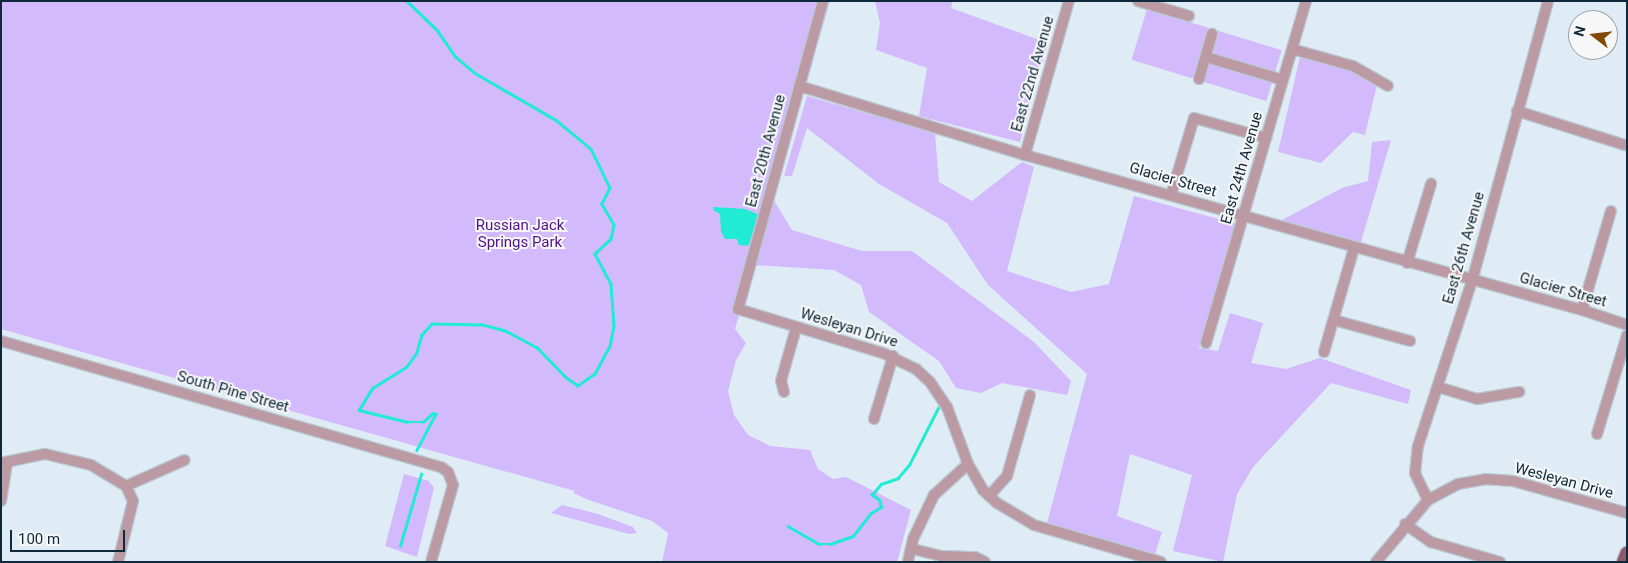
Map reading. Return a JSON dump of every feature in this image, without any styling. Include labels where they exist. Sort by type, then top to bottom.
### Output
[{"type":"main road","points":[[1624,562],[1627,554]]},
{"type":"street","name":"East 20th Avenue","points":[[738,310],[823,1]]},
{"type":"street","name":"East 22nd Avenue","points":[[1026,155],[1069,1]]},
{"type":"street","points":[[1138,1],[1189,16]]},
{"type":"street","name":"East 24th Avenue","points":[[1206,343],[1306,1]]},
{"type":"street","name":"East 26th Avenue","points":[[1428,500],[1417,482],[1415,460],[1472,280],[1548,1]]},
{"type":"street","points":[[1199,79],[1212,34]]},
{"type":"street","points":[[1292,49],[1354,66],[1388,86]]},
{"type":"street","points":[[1206,57],[1283,80]]},
{"type":"street","name":"Glacier Street","points":[[799,86],[1026,155],[1354,248],[1582,310],[1627,325]]},
{"type":"street","points":[[1518,111],[1625,145]]},
{"type":"street","points":[[1171,195],[1194,118],[1266,138]]},
{"type":"street","points":[[1407,262],[1431,184]]},
{"type":"street","points":[[1582,310],[1611,211]]},
{"type":"street","points":[[1324,352],[1354,248]]},
{"type":"street","name":"Wesleyan Drive","points":[[738,310],[893,356],[916,368],[930,382],[947,407],[968,464],[989,496],[1016,517],[1034,524],[1161,562]]},
{"type":"street","points":[[1334,320],[1410,341]]},
{"type":"street","points":[[784,392],[781,381],[796,328]]},
{"type":"street","points":[[1597,434],[1627,335]]},
{"type":"street","name":"South Pine Street","points":[[1,342],[436,465],[448,472],[452,479],[450,499],[431,562]]},
{"type":"street","points":[[874,418],[893,356]]},
{"type":"street","points":[[1438,387],[1477,399],[1519,392]]},
{"type":"street","points":[[989,496],[1006,476],[1030,395]]},
{"type":"street","points":[[1,501],[4,464],[45,454],[91,465],[126,486],[133,501],[118,562]]},
{"type":"street","points":[[126,486],[185,460]]},
{"type":"street","points":[[908,561],[913,549],[913,539],[934,496],[968,464]]},
{"type":"street","name":"Wesleyan Drive","points":[[1376,562],[1405,524],[1428,500],[1458,484],[1485,479],[1513,481],[1627,513]]},
{"type":"street","points":[[1405,524],[1431,542],[1500,562]]},
{"type":"street","points":[[913,549],[941,556],[975,557],[985,562]]},
{"type":"green space","name":"Russian Jack Springs Park","points":[[1,1],[830,1],[773,199],[792,230],[862,251],[912,251],[1034,342],[1071,381],[1067,395],[1002,383],[981,393],[956,388],[939,361],[869,312],[861,285],[834,270],[754,265],[735,329],[746,343],[736,360],[728,391],[734,415],[748,435],[770,446],[810,450],[818,469],[833,479],[846,477],[911,510],[897,562],[662,562],[668,533],[652,521],[589,500],[573,493],[575,491],[1,329]]},
{"type":"green space","points":[[875,1],[953,1],[951,8],[1048,43],[1020,142],[919,116],[927,68],[876,50],[880,23]]},
{"type":"green space","points":[[1147,9],[1282,50],[1266,101],[1132,60]]},
{"type":"green space","points":[[1300,57],[1367,76],[1377,85],[1365,135],[1353,132],[1321,163],[1278,152]]},
{"type":"green space","points":[[807,96],[935,133],[939,182],[972,201],[1022,162],[1034,167],[1007,271],[1071,292],[1109,284],[1134,196],[1237,224],[1199,348],[1218,351],[1230,313],[1263,323],[1251,363],[1286,369],[1320,358],[1411,390],[1408,404],[1331,383],[1253,467],[1237,494],[1223,562],[1173,551],[1192,475],[1130,454],[1117,516],[1162,532],[1155,554],[1047,523],[1087,374],[988,285],[947,223],[879,184],[807,128],[792,176],[784,176]]},
{"type":"green space","points":[[1391,140],[1360,245],[1282,220],[1342,188],[1368,181],[1372,142]]},
{"type":"green space","points":[[404,474],[429,481],[434,488],[417,557],[385,546]]},
{"type":"green space","points":[[562,505],[598,514],[633,527],[637,533],[629,534],[551,513]]},
{"type":"shaded area","points":[[714,207],[745,209],[760,215],[748,246],[739,245],[737,239],[725,239],[721,231],[720,214],[713,210]]},
{"type":"waterway","points":[[407,1],[437,30],[456,57],[475,73],[556,120],[591,149],[610,188],[602,204],[614,225],[611,239],[595,254],[611,284],[614,326],[610,346],[595,374],[578,386],[566,378],[537,348],[505,331],[482,325],[432,324],[422,335],[417,353],[407,367],[373,388],[359,410],[408,422],[423,422],[433,413],[436,414],[417,450]]},
{"type":"waterway","points":[[788,526],[819,544],[830,544],[853,536],[871,513],[881,507],[879,500],[872,495],[881,484],[898,478],[909,465],[938,408]]},
{"type":"waterway","points":[[400,546],[421,474]]}]
